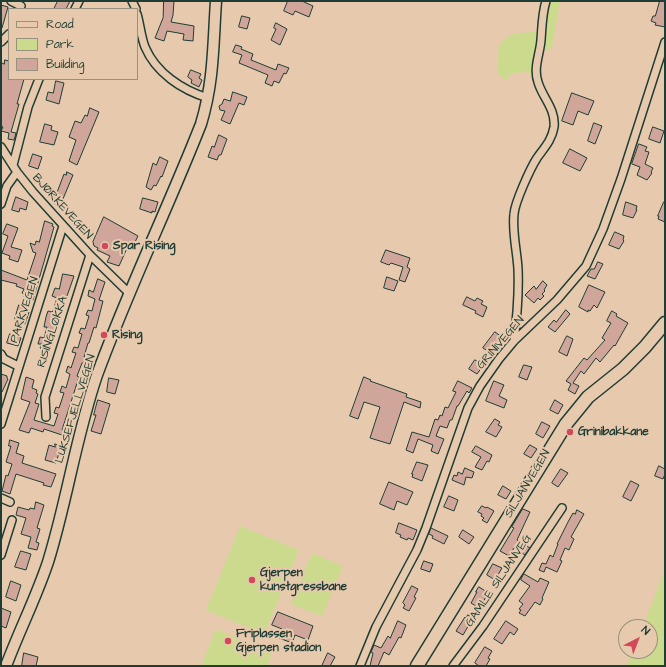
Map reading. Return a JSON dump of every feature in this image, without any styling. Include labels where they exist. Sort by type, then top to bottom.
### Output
[{"type":"main road","name":"LUKSEFJELLVEGEN","points":[[6,666],[43,575],[91,395],[130,294],[201,124],[208,98],[213,64],[216,1]]},
{"type":"main road","name":"SILJANVEGEN","points":[[417,666],[558,434],[588,397],[623,369],[665,323]]},
{"type":"street","points":[[11,1],[21,5]]},
{"type":"street","points":[[514,341],[519,289],[514,235],[514,213],[518,199],[536,159],[550,141],[554,125],[551,108],[538,84],[536,76],[536,66],[541,39],[542,17],[546,1]]},
{"type":"street","points":[[138,18],[145,46],[161,69],[171,79],[186,89],[208,98]]},
{"type":"street","name":"GRINIVEGEN","points":[[360,666],[376,627],[417,550],[468,408],[488,373],[514,341],[557,300],[586,266],[603,229],[621,179],[665,42]]},
{"type":"street","points":[[13,165],[28,107],[39,80]]},
{"type":"street","name":"BJØRKEVEGEN","points":[[1,147],[17,172],[33,192],[90,255],[130,294]]},
{"type":"street","points":[[1,204],[7,186],[17,172]]},
{"type":"street","name":"PARKVEGEN","points":[[1,424],[63,226]]},
{"type":"street","name":"RISINGLØKKA","points":[[46,417],[45,396],[48,384],[90,255]]},
{"type":"street","points":[[1,354],[4,359],[18,366]]},
{"type":"street","points":[[1,498],[10,502]]},
{"type":"street","name":"GAMLE SILJANVEG","points":[[452,666],[483,626],[562,508]]},
{"type":"street","points":[[1,555],[12,520]]},
{"type":"green space","points":[[546,1],[560,1],[552,48],[540,52],[536,76],[526,72],[512,73],[506,81],[497,73],[499,44],[512,34],[541,31]]},
{"type":"green space","name":"Gjerpen kunstgressbane","points":[[240,526],[299,550],[264,634],[206,610]]},
{"type":"green space","points":[[312,553],[343,566],[322,616],[291,604]]},
{"type":"green space","points":[[665,569],[665,666],[627,666],[630,659],[658,659],[658,619],[646,619]]},
{"type":"green space","name":"Friplassen Gjerpen stadion","points":[[216,629],[272,653],[267,666],[201,666]]},
{"type":"building","points":[[58,1],[70,1],[66,8],[54,8]]},
{"type":"building","points":[[164,1],[174,1],[171,22],[194,26],[193,41],[183,40],[184,34],[167,31],[164,41],[155,38],[163,18]]},
{"type":"building","points":[[288,1],[302,1],[313,6],[309,17],[295,11],[293,15],[284,11]]},
{"type":"building","points":[[660,1],[665,1],[665,27],[655,25],[656,23],[651,21],[653,16],[655,16]]},
{"type":"building","points":[[1,5],[8,7],[2,28],[1,27]]},
{"type":"building","points":[[242,16],[250,18],[247,29],[239,27]]},
{"type":"building","points":[[276,23],[287,29],[280,45],[271,40],[276,29],[274,28]]},
{"type":"building","points":[[236,45],[253,54],[251,60],[276,70],[278,64],[289,68],[286,74],[284,73],[279,83],[274,81],[272,86],[265,83],[268,75],[239,63],[242,55],[233,52]]},
{"type":"building","points":[[5,60],[8,61],[8,80],[24,80],[11,132],[16,133],[14,140],[8,139],[9,133],[1,131],[3,127],[1,126],[1,66],[2,63],[4,64]]},
{"type":"building","points":[[191,70],[201,74],[199,78],[202,80],[199,87],[191,83],[192,80],[188,77]]},
{"type":"building","points":[[56,81],[64,83],[59,104],[46,100],[48,92],[53,93]]},
{"type":"building","points":[[233,92],[247,97],[244,105],[239,103],[230,124],[221,120],[225,111],[220,110],[219,106],[222,104],[224,99],[230,101]]},
{"type":"building","points":[[572,93],[594,101],[588,115],[578,111],[573,125],[562,121]]},
{"type":"building","points":[[90,108],[99,112],[77,165],[69,161],[76,140],[69,137],[75,121],[81,123],[85,115],[87,116]]},
{"type":"building","points":[[594,123],[602,126],[595,144],[588,141]]},
{"type":"building","points":[[45,124],[52,126],[51,130],[58,132],[54,145],[40,142]]},
{"type":"building","points":[[653,127],[664,131],[660,143],[649,139]]},
{"type":"building","points":[[219,135],[227,139],[221,155],[219,155],[217,160],[208,157],[212,146],[214,147]]},
{"type":"building","points":[[639,144],[647,147],[645,151],[649,152],[645,164],[653,168],[652,173],[647,180],[637,175],[640,167],[632,164]]},
{"type":"building","points":[[570,149],[587,158],[580,171],[563,163]]},
{"type":"building","points":[[33,154],[42,157],[38,169],[29,166]]},
{"type":"building","points":[[160,157],[168,161],[162,177],[161,176],[156,186],[154,185],[151,190],[146,187],[153,163],[156,165]]},
{"type":"building","points":[[67,172],[73,175],[60,206],[53,203],[64,174],[66,175]]},
{"type":"building","points":[[16,197],[28,202],[26,210],[20,208],[19,212],[12,210]]},
{"type":"building","points":[[143,198],[158,202],[155,212],[152,211],[152,213],[140,209]]},
{"type":"building","points":[[626,202],[637,206],[637,210],[633,218],[623,215]]},
{"type":"building","points":[[665,202],[665,222],[658,219]]},
{"type":"building","points":[[104,217],[138,236],[132,248],[128,246],[119,266],[107,262],[110,256],[97,250],[98,248],[94,246],[93,242]]},
{"type":"building","points":[[45,221],[53,224],[52,226],[54,227],[33,300],[24,297],[25,294],[22,293],[24,289],[16,286],[17,284],[1,280],[1,270],[27,280],[36,253],[33,252],[30,243],[35,245],[36,241],[39,242]]},
{"type":"building","points":[[7,224],[18,228],[11,247],[22,250],[18,262],[9,259],[10,256],[2,253],[8,236],[3,234]]},
{"type":"building","points":[[615,232],[624,236],[624,241],[619,249],[609,245]]},
{"type":"building","points":[[386,250],[410,258],[407,267],[410,269],[405,282],[399,280],[403,267],[391,263],[389,265],[381,262]]},
{"type":"building","points":[[598,262],[603,264],[595,279],[587,276],[591,269],[594,269]]},
{"type":"building","points":[[63,274],[74,276],[67,296],[64,300],[49,351],[40,348],[42,344],[38,344],[40,337],[44,338],[47,327],[44,327],[46,317],[48,311],[53,311],[57,298],[52,296],[55,288],[59,289]]},
{"type":"building","points":[[387,277],[398,281],[394,291],[384,288]]},
{"type":"building","points":[[98,279],[105,282],[99,300],[103,301],[96,328],[94,327],[88,343],[84,363],[82,363],[77,376],[79,377],[62,430],[64,431],[62,435],[44,429],[43,432],[31,428],[29,433],[19,430],[30,402],[21,399],[26,377],[34,380],[32,388],[37,390],[36,393],[38,394],[35,403],[39,404],[34,420],[54,426],[58,414],[54,413],[56,407],[59,408],[64,393],[60,392],[62,386],[66,388],[70,374],[66,372],[68,366],[71,368],[76,353],[72,352],[74,347],[78,348],[82,334],[79,333],[81,328],[85,329],[89,316],[86,315],[88,310],[92,311],[95,299],[88,296],[89,290],[93,292]]},
{"type":"building","points":[[543,281],[547,285],[542,294],[544,296],[540,300],[538,298],[534,303],[525,295],[534,286],[536,289]]},
{"type":"building","points":[[589,285],[605,292],[597,308],[594,305],[590,311],[588,310],[588,312],[579,307]]},
{"type":"building","points":[[467,297],[475,301],[477,298],[483,301],[481,304],[487,307],[483,317],[475,313],[476,311],[463,305]]},
{"type":"building","points":[[19,305],[25,307],[24,310],[29,312],[25,324],[15,319]]},
{"type":"building","points":[[566,310],[570,314],[555,332],[548,327],[554,320],[556,322]]},
{"type":"building","points":[[612,311],[617,314],[616,316],[628,323],[615,346],[614,345],[600,362],[596,358],[584,374],[581,371],[573,383],[579,386],[575,394],[568,390],[571,384],[566,381],[584,358],[587,360],[605,340],[602,338],[611,323],[607,321]]},
{"type":"building","points":[[495,332],[502,337],[491,353],[483,348]]},
{"type":"building","points":[[10,334],[21,338],[18,346],[7,343]]},
{"type":"building","points":[[567,336],[573,339],[567,356],[559,352]]},
{"type":"building","points":[[475,360],[485,363],[477,374],[469,369]]},
{"type":"building","points":[[524,365],[532,367],[527,380],[519,377]]},
{"type":"building","points":[[1,374],[7,376],[8,379],[2,392],[1,392]]},
{"type":"building","points":[[364,377],[371,380],[370,381],[407,394],[406,397],[421,402],[420,408],[404,402],[390,444],[370,438],[380,407],[364,402],[358,419],[350,416]]},
{"type":"building","points":[[109,378],[119,380],[115,394],[107,392]]},
{"type":"building","points":[[458,381],[472,388],[469,393],[467,391],[457,406],[452,420],[450,420],[447,428],[440,426],[436,436],[444,439],[438,454],[431,451],[433,445],[418,439],[413,453],[406,450],[412,432],[429,437],[435,419],[438,420],[440,415],[442,416],[445,407],[448,408],[456,392],[453,391]]},
{"type":"building","points":[[494,381],[504,385],[499,396],[507,400],[504,408],[486,401]]},
{"type":"building","points":[[98,400],[110,404],[101,434],[91,431],[96,415],[94,415]]},
{"type":"building","points":[[555,400],[563,405],[558,414],[550,410]]},
{"type":"building","points":[[495,419],[500,422],[498,425],[502,427],[496,437],[486,432]]},
{"type":"building","points":[[542,422],[550,426],[543,438],[536,434]]},
{"type":"building","points":[[10,440],[19,443],[16,453],[24,456],[22,463],[56,474],[51,487],[43,485],[44,483],[16,474],[10,494],[2,491],[6,475],[8,476],[12,464],[6,462],[11,446],[9,446]]},
{"type":"building","points":[[55,444],[61,446],[56,463],[45,460],[49,445],[55,447]]},
{"type":"building","points":[[530,445],[537,449],[531,458],[524,454]]},
{"type":"building","points":[[476,446],[492,455],[489,462],[487,461],[482,470],[475,467],[481,457],[472,452]]},
{"type":"building","points":[[417,462],[428,465],[422,481],[412,477]]},
{"type":"building","points":[[659,466],[665,469],[663,479],[655,476]]},
{"type":"building","points":[[465,468],[474,472],[472,478],[466,477],[464,485],[452,480],[454,475],[457,476],[458,472],[462,474]]},
{"type":"building","points":[[561,469],[568,473],[558,487],[552,483]]},
{"type":"building","points":[[631,481],[639,485],[631,501],[623,497]]},
{"type":"building","points":[[389,482],[413,492],[407,505],[397,501],[394,510],[380,504]]},
{"type":"building","points":[[503,486],[511,491],[506,499],[498,495]]},
{"type":"building","points":[[449,496],[458,500],[454,511],[444,507]]},
{"type":"building","points":[[36,502],[44,505],[37,528],[40,529],[36,542],[39,543],[37,550],[28,548],[31,537],[21,534],[26,518],[16,515],[18,507],[29,510],[30,508],[34,509]]},
{"type":"building","points":[[482,506],[494,511],[487,523],[482,520],[484,518],[481,516],[482,514],[478,512]]},
{"type":"building","points":[[523,509],[530,512],[517,540],[530,548],[525,555],[514,548],[509,556],[500,551],[514,528],[512,527]]},
{"type":"building","points":[[577,510],[584,514],[571,537],[574,539],[569,550],[565,548],[560,560],[562,561],[557,572],[546,567],[544,572],[539,570],[542,563],[546,564],[550,555],[553,557],[557,544],[568,522],[573,513],[575,514]]},
{"type":"building","points":[[399,523],[417,530],[413,540],[408,538],[407,540],[400,537],[401,535],[396,533]]},
{"type":"building","points":[[431,528],[448,536],[444,544],[432,538],[433,536],[429,534]]},
{"type":"building","points":[[463,530],[474,537],[469,544],[459,537]]},
{"type":"building","points":[[21,551],[31,554],[26,570],[15,567]]},
{"type":"building","points":[[424,561],[433,564],[430,572],[421,569]]},
{"type":"building","points":[[493,564],[502,568],[495,580],[487,575]]},
{"type":"building","points":[[524,574],[538,582],[540,578],[549,582],[540,605],[535,602],[525,616],[519,613],[521,610],[519,609],[523,604],[519,601],[530,586],[521,580]]},
{"type":"building","points":[[11,581],[21,585],[16,601],[6,597]]},
{"type":"building","points":[[412,586],[418,589],[414,597],[416,598],[409,611],[403,608],[405,605],[403,603]]},
{"type":"building","points":[[479,587],[487,592],[486,597],[479,608],[471,603]]},
{"type":"building","points":[[1,608],[11,612],[6,628],[1,626]]},
{"type":"building","points":[[278,612],[313,626],[308,640],[295,635],[292,643],[279,638],[282,629],[272,625]]},
{"type":"building","points":[[468,615],[473,618],[463,635],[456,631]]},
{"type":"building","points":[[398,621],[406,625],[401,638],[399,637],[389,655],[384,652],[378,666],[370,666],[373,653],[371,652],[374,645],[381,648],[388,636],[390,638]]},
{"type":"building","points":[[506,621],[518,629],[514,635],[510,632],[502,644],[494,639]]},
{"type":"building","points":[[485,647],[492,651],[488,658],[490,659],[486,666],[479,666],[475,663]]},
{"type":"building","points":[[24,653],[38,657],[36,666],[22,666]]},
{"type":"building","points":[[328,653],[335,657],[330,666],[322,666]]},
{"type":"place","name":"Spar Rising","points":[[105,246]]},
{"type":"place","name":"Rising","points":[[104,335]]},
{"type":"place","name":"Grinibakkane","points":[[570,432]]},
{"type":"place","name":"Gjerpen kunstgressbane","points":[[252,580]]},
{"type":"place","name":"Friplassen Gjerpen stadion","points":[[228,641]]}]
